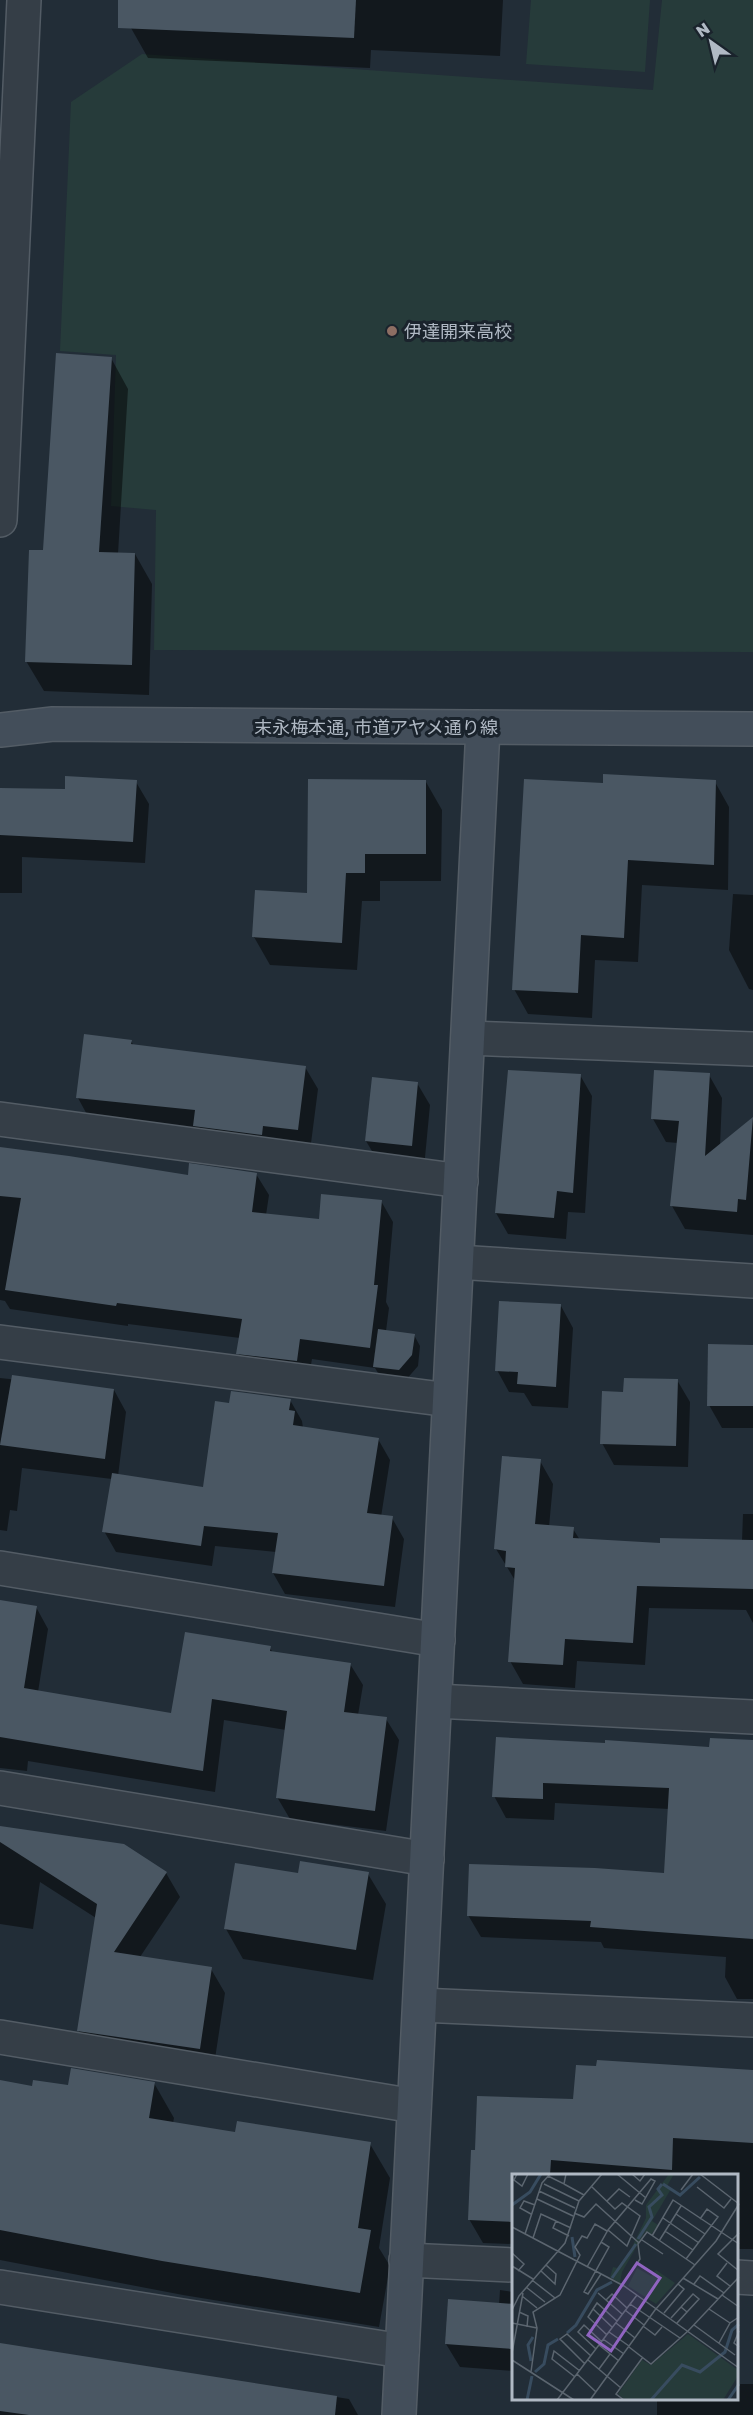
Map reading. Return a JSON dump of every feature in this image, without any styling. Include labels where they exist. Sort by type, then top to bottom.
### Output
[{"type":"street","points":[[0,520],[24,0]]},
{"type":"street","name":"末永梅本通, 市道アヤメ通り線","points":[[0,730],[53,724],[753,729]]},
{"type":"street","points":[[399,2415],[483,728]]},
{"type":"street","points":[[468,1038],[753,1048]]},
{"type":"street","points":[[0,1119],[461,1181]]},
{"type":"street","points":[[457,1262],[753,1281]]},
{"type":"street","points":[[0,1342],[450,1400]]},
{"type":"street","points":[[0,1568],[438,1640]]},
{"type":"street","points":[[435,1701],[753,1717]]},
{"type":"street","points":[[0,1788],[427,1859]]},
{"type":"street","points":[[420,2006],[753,2020]]},
{"type":"street","points":[[0,2037],[414,2106]]},
{"type":"street","points":[[406,2260],[512,2265]]},
{"type":"street","points":[[738,2277],[753,2278]]},
{"type":"street","points":[[0,2287],[402,2351]]},
{"type":"green space","points":[[531,0],[650,0],[645,72],[526,64]]},
{"type":"green space","name":"伊達開来高校","points":[[662,0],[753,0],[753,652],[154,650],[156,510],[111,506],[116,355],[60,351],[71,102],[142,54],[653,90]]},
{"type":"building","points":[[118,0],[356,0],[354,38],[118,28]]},
{"type":"building","points":[[56,353],[112,357],[99,552],[135,553],[132,665],[25,662],[29,550],[43,550]]},
{"type":"building","points":[[603,774],[716,780],[714,865],[628,860],[624,938],[581,935],[578,993],[512,990],[524,779],[603,783]]},
{"type":"building","points":[[65,776],[137,780],[133,842],[0,835],[0,788],[65,789]]},
{"type":"building","points":[[308,779],[426,780],[426,854],[365,854],[365,873],[346,873],[342,943],[252,937],[255,890],[307,893]]},
{"type":"building","points":[[84,1034],[132,1040],[131,1044],[306,1066],[298,1130],[263,1126],[262,1135],[193,1126],[195,1110],[76,1098]]},
{"type":"building","points":[[508,1070],[581,1074],[573,1193],[557,1191],[554,1218],[495,1213]]},
{"type":"building","points":[[654,1070],[710,1073],[705,1156],[753,1117],[746,1200],[738,1199],[737,1212],[670,1206],[679,1121],[651,1119]]},
{"type":"building","points":[[372,1077],[418,1082],[412,1146],[365,1141]]},
{"type":"building","points":[[0,1147],[188,1175],[189,1163],[257,1173],[252,1212],[319,1219],[321,1194],[382,1200],[374,1285],[378,1285],[370,1348],[300,1339],[297,1361],[236,1354],[242,1319],[117,1303],[116,1306],[5,1290],[21,1198],[0,1196]]},
{"type":"building","points":[[499,1301],[561,1304],[556,1387],[517,1384],[518,1372],[495,1371]]},
{"type":"building","points":[[378,1329],[415,1334],[412,1355],[399,1370],[373,1367]]},
{"type":"building","points":[[708,1344],[753,1345],[753,1406],[707,1406]]},
{"type":"building","points":[[12,1375],[114,1389],[105,1459],[0,1445]]},
{"type":"building","points":[[624,1378],[678,1379],[676,1446],[600,1444],[602,1391],[623,1392]]},
{"type":"building","points":[[231,1391],[291,1399],[289,1410],[295,1411],[293,1425],[379,1438],[367,1513],[393,1516],[384,1586],[272,1573],[278,1533],[204,1526],[201,1546],[102,1532],[112,1473],[203,1487],[215,1401],[229,1403]]},
{"type":"building","points":[[502,1456],[541,1459],[535,1524],[574,1527],[573,1538],[660,1543],[660,1538],[753,1540],[753,1589],[637,1586],[633,1643],[565,1639],[563,1665],[508,1662],[515,1568],[505,1567],[506,1551],[494,1549]]},
{"type":"building","points":[[0,1600],[37,1606],[24,1688],[171,1713],[185,1632],[271,1646],[270,1651],[351,1663],[344,1712],[387,1717],[375,1811],[276,1798],[287,1711],[212,1699],[203,1771],[0,1737]]},
{"type":"building","points":[[496,1737],[605,1743],[605,1740],[709,1747],[710,1738],[753,1740],[753,1939],[590,1927],[591,1921],[467,1916],[469,1864],[595,1868],[664,1873],[669,1788],[543,1783],[543,1799],[492,1797]]},
{"type":"building","points":[[0,1826],[124,1844],[167,1872],[114,1952],[212,1967],[200,2049],[77,2031],[97,1904],[0,1842]]},
{"type":"building","points":[[300,1861],[369,1872],[356,1950],[224,1929],[235,1863],[298,1873]]},
{"type":"building","points":[[597,2060],[753,2070],[753,2143],[673,2138],[672,2170],[551,2160],[550,2174],[512,2174],[512,2222],[468,2220],[471,2150],[475,2150],[477,2096],[573,2099],[576,2065],[596,2066]]},
{"type":"building","points":[[71,2068],[155,2082],[149,2118],[235,2132],[237,2121],[371,2142],[358,2228],[371,2230],[360,2293],[162,2261],[0,2230],[0,2080],[32,2086],[33,2080],[68,2085]]},
{"type":"building","points":[[448,2299],[512,2304],[512,2349],[445,2344]]},
{"type":"building","points":[[0,2343],[337,2396],[335,2415],[29,2415],[0,2411]]},
{"type":"place","name":"伊達開来高校","points":[[392,331]]}]
